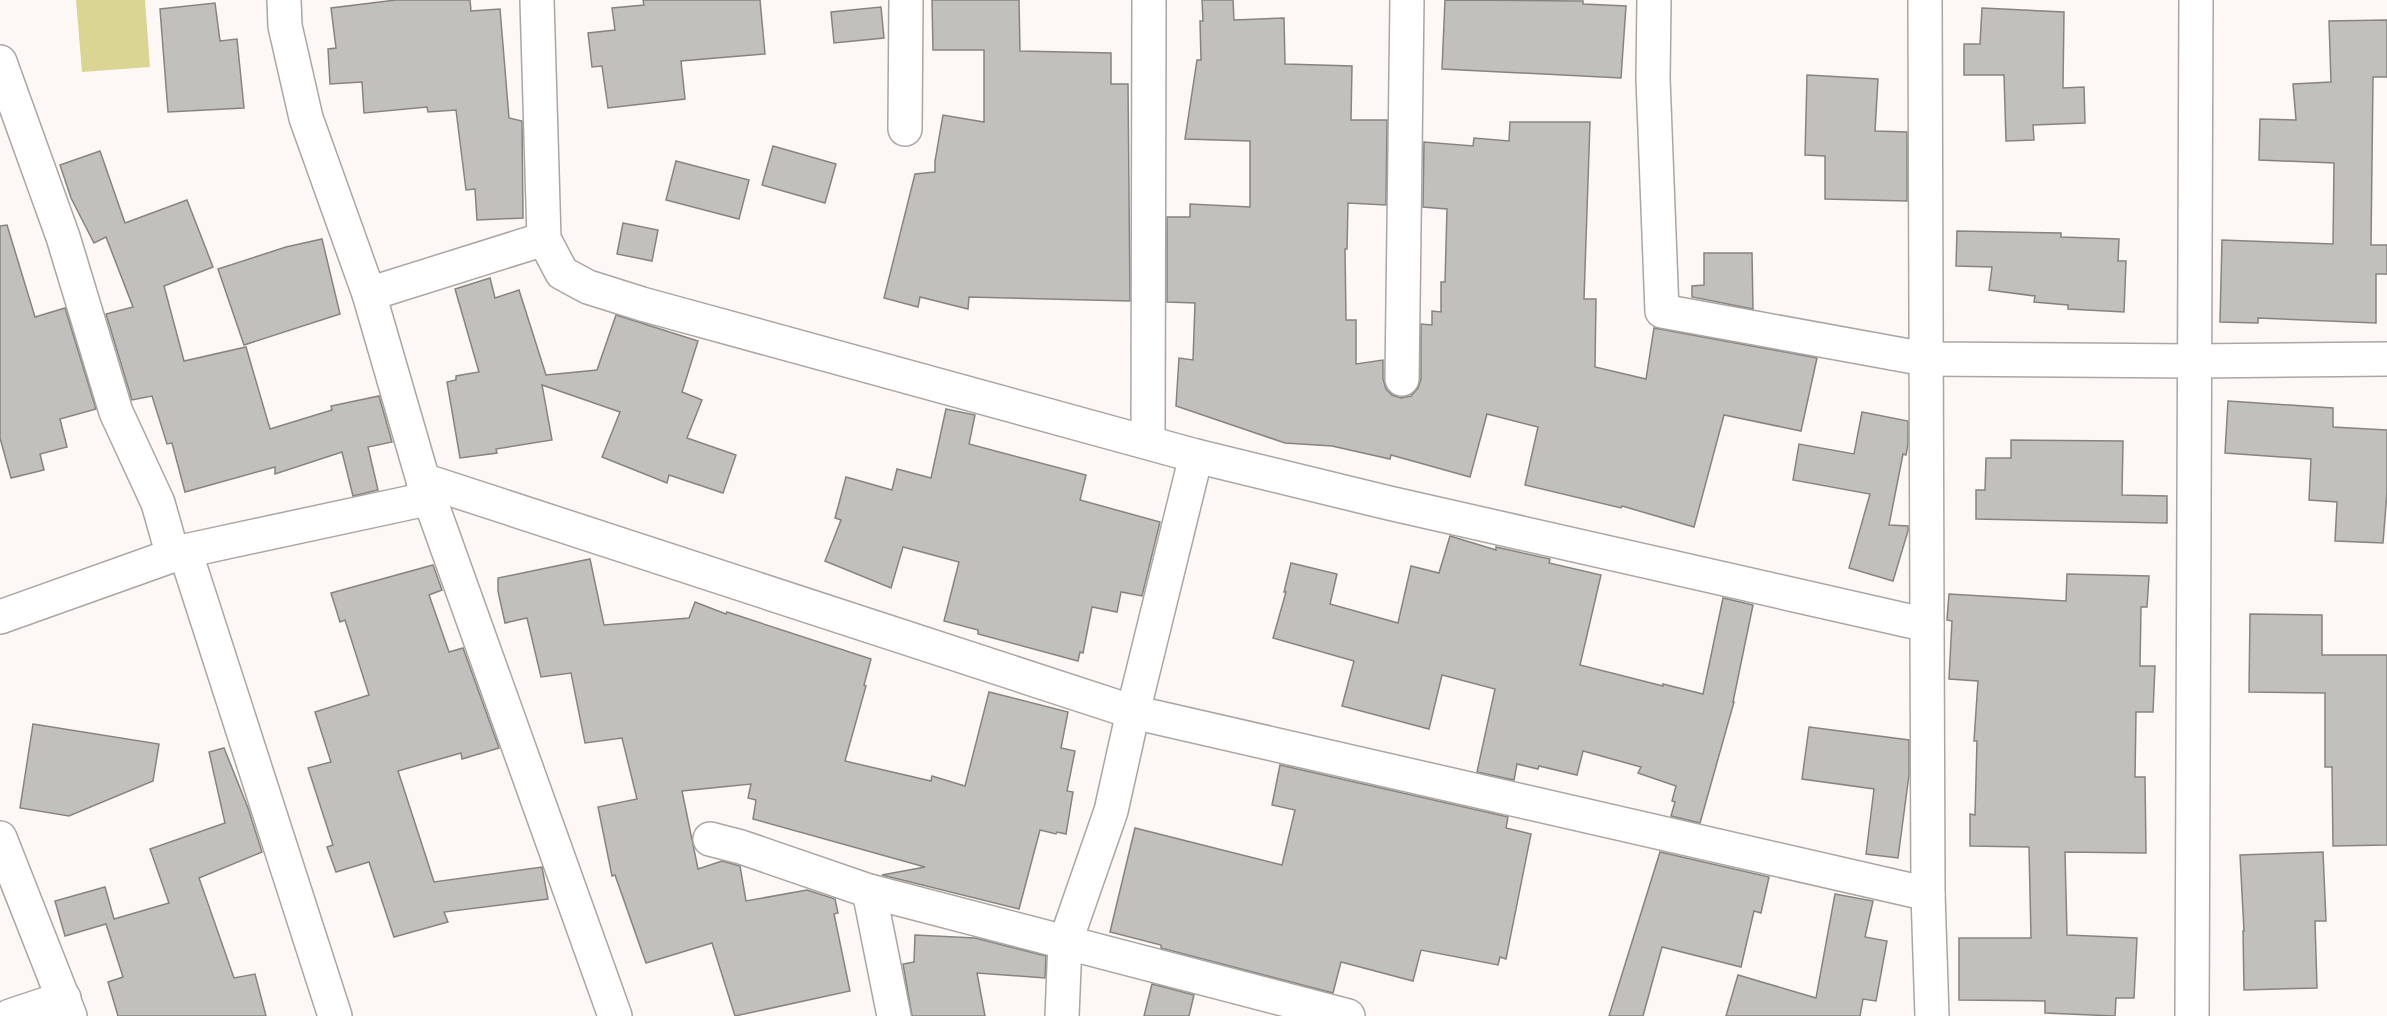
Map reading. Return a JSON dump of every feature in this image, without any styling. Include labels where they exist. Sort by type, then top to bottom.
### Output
[{"type":"street","points":[[284,0],[285,26],[306,118],[369,294],[427,489],[615,1016]]},
{"type":"street","points":[[537,0],[544,239],[562,273],[588,287],[642,304],[1196,456],[1927,625]]},
{"type":"street","points":[[905,129],[906,0]]},
{"type":"street","points":[[1148,441],[1149,0]]},
{"type":"street","points":[[1402,379],[1407,0]]},
{"type":"street","points":[[1654,0],[1653,79],[1662,311],[1925,359],[2195,361],[2387,359]]},
{"type":"street","points":[[1925,0],[1928,894],[1932,1016]]},
{"type":"street","points":[[2192,1016],[2196,0]]},
{"type":"street","points":[[0,62],[63,237],[116,412],[158,503],[171,549],[185,551]]},
{"type":"street","points":[[369,294],[544,239]]},
{"type":"street","points":[[1062,1016],[1065,943],[1111,811],[1196,456]]},
{"type":"street","points":[[0,617],[185,551],[427,489],[1133,712],[1928,894]]},
{"type":"street","points":[[185,551],[335,1016]]},
{"type":"street","points":[[0,838],[67,1007],[10,1016]]},
{"type":"street","points":[[711,839],[869,891],[1348,1016]]},
{"type":"street","points":[[869,891],[894,1016]]},
{"type":"shaded area","points":[[76,0],[145,0],[150,67],[82,72]]},
{"type":"building","points":[[396,0],[470,0],[471,11],[500,9],[509,118],[522,121],[523,218],[477,220],[475,189],[466,190],[456,110],[428,112],[427,107],[364,113],[362,82],[330,84],[328,49],[336,48],[331,8]]},
{"type":"building","points":[[643,0],[760,0],[765,54],[681,61],[685,99],[608,108],[602,66],[592,67],[588,33],[615,30],[612,8],[644,5]]},
{"type":"building","points":[[932,0],[1019,0],[1020,51],[1111,53],[1111,84],[1128,84],[1130,301],[969,297],[968,309],[920,297],[918,307],[884,298],[915,174],[935,172],[943,115],[984,122],[984,50],[933,50]]},
{"type":"building","points":[[1202,0],[1233,0],[1234,20],[1284,18],[1285,64],[1352,66],[1351,120],[1387,120],[1386,205],[1348,203],[1347,249],[1345,249],[1346,320],[1356,320],[1356,364],[1383,360],[1383,379],[1386,389],[1392,395],[1401,398],[1411,396],[1418,388],[1421,379],[1421,324],[1432,325],[1432,311],[1441,312],[1441,282],[1445,282],[1447,209],[1423,207],[1424,142],[1473,146],[1474,138],[1509,141],[1510,122],[1590,122],[1584,299],[1596,299],[1595,367],[1646,379],[1654,328],[1817,358],[1801,431],[1724,415],[1694,527],[1622,506],[1621,508],[1525,485],[1538,427],[1487,414],[1470,477],[1391,455],[1390,459],[1332,446],[1285,443],[1176,406],[1179,358],[1193,360],[1195,303],[1167,302],[1167,217],[1190,217],[1190,204],[1250,207],[1250,141],[1185,139],[1197,60],[1201,60]]},
{"type":"building","points":[[1445,0],[1583,1],[1583,4],[1626,6],[1621,78],[1442,69]]},
{"type":"building","points":[[215,3],[220,41],[237,39],[244,108],[168,112],[160,9]]},
{"type":"building","points":[[881,7],[884,38],[834,43],[831,12]]},
{"type":"building","points":[[1982,8],[2064,12],[2063,88],[2084,87],[2085,123],[2033,125],[2034,140],[2006,141],[2004,75],[1964,75],[1964,44],[1980,44]]},
{"type":"building","points":[[2387,20],[2387,77],[2373,77],[2371,245],[2387,245],[2387,274],[2376,274],[2376,323],[2258,318],[2258,323],[2220,322],[2222,240],[2333,244],[2334,163],[2259,160],[2260,119],[2296,120],[2293,84],[2331,82],[2329,21]]},
{"type":"building","points":[[1807,75],[1878,79],[1875,131],[1907,132],[1907,201],[1825,199],[1825,156],[1805,155]]},
{"type":"building","points":[[773,146],[836,164],[825,203],[762,185]]},
{"type":"building","points":[[100,151],[125,223],[187,200],[213,267],[164,286],[184,361],[246,347],[270,429],[332,410],[331,406],[379,396],[392,442],[368,447],[378,490],[353,496],[342,452],[275,474],[275,467],[185,492],[172,443],[167,444],[152,396],[132,400],[106,314],[133,307],[106,237],[94,243],[71,198],[60,165]]},
{"type":"building","points":[[676,161],[749,180],[739,219],[666,200]]},
{"type":"building","points":[[623,223],[658,230],[652,261],[617,254]]},
{"type":"building","points":[[7,225],[35,317],[65,308],[96,409],[60,419],[67,447],[40,454],[44,470],[11,478],[0,438],[0,226]]},
{"type":"building","points":[[1957,231],[2061,233],[2061,237],[2119,239],[2118,261],[2126,261],[2124,312],[2068,309],[2068,305],[2034,302],[2035,296],[1989,290],[1992,267],[1956,266]]},
{"type":"building","points":[[322,239],[340,314],[244,345],[218,269],[286,247]]},
{"type":"building","points":[[1704,253],[1752,253],[1753,309],[1692,297],[1692,286],[1704,285]]},
{"type":"building","points":[[490,278],[495,298],[519,290],[546,375],[597,370],[616,315],[698,341],[682,392],[702,400],[687,438],[736,455],[723,493],[669,475],[667,483],[602,457],[620,412],[542,385],[552,440],[496,449],[497,453],[460,458],[447,382],[456,380],[456,376],[479,372],[455,289]]},
{"type":"building","points":[[2228,401],[2333,408],[2333,427],[2387,430],[2387,492],[2383,543],[2335,541],[2337,502],[2309,500],[2311,459],[2225,453]]},
{"type":"building","points":[[946,409],[975,415],[969,444],[1086,475],[1080,500],[1160,522],[1142,596],[1121,592],[1117,612],[1092,607],[1083,653],[1080,652],[1078,661],[978,634],[978,630],[944,621],[959,562],[903,547],[891,588],[825,561],[841,520],[835,518],[846,477],[892,490],[897,469],[931,478]]},
{"type":"building","points":[[1862,412],[1908,421],[1906,455],[1903,454],[1889,525],[1908,526],[1908,531],[1893,581],[1849,568],[1870,494],[1793,480],[1799,444],[1854,454]]},
{"type":"building","points":[[2011,440],[2123,441],[2122,495],[2167,496],[2167,523],[1976,519],[1976,490],[1985,490],[1986,458],[2011,458]]},
{"type":"building","points":[[1450,536],[1496,550],[1496,547],[1550,559],[1549,563],[1601,575],[1580,665],[1663,686],[1663,684],[1703,694],[1723,598],[1753,605],[1734,702],[1700,823],[1671,816],[1676,786],[1638,773],[1641,767],[1583,751],[1577,775],[1539,766],[1538,769],[1517,764],[1514,780],[1477,772],[1495,689],[1442,675],[1429,729],[1342,706],[1354,661],[1273,638],[1286,592],[1284,592],[1291,563],[1337,574],[1330,604],[1398,623],[1411,566],[1439,573]]},
{"type":"building","points":[[590,559],[604,625],[689,618],[695,602],[726,614],[727,612],[871,659],[864,685],[866,686],[845,761],[931,781],[932,776],[965,786],[989,692],[1068,712],[1061,748],[1075,751],[1067,791],[1073,792],[1066,834],[1040,830],[1019,909],[882,875],[925,867],[753,819],[756,800],[748,798],[751,784],[682,791],[698,869],[722,861],[740,866],[746,901],[807,890],[835,899],[838,913],[834,914],[850,991],[735,1016],[712,943],[646,963],[615,875],[612,876],[598,807],[637,799],[622,738],[585,743],[571,673],[541,677],[527,618],[505,623],[498,591],[498,578]]},
{"type":"building","points":[[433,565],[442,590],[429,595],[449,652],[463,648],[499,748],[462,759],[461,753],[398,771],[434,882],[542,867],[548,899],[444,912],[448,922],[394,937],[369,862],[336,872],[327,847],[333,845],[308,768],[331,762],[315,712],[369,695],[345,620],[340,622],[331,593]]},
{"type":"building","points":[[2067,574],[2149,576],[2147,607],[2141,607],[2140,666],[2155,666],[2153,712],[2136,712],[2135,777],[2145,777],[2146,853],[2065,852],[2067,935],[2137,938],[2134,998],[2116,998],[2115,1016],[2045,1013],[2045,1001],[1959,1000],[1959,938],[2031,938],[2029,847],[1970,846],[1970,814],[1975,815],[1977,741],[1974,741],[1978,681],[1949,679],[1952,621],[1947,620],[1949,594],[2066,601]]},
{"type":"building","points":[[2250,614],[2322,615],[2322,655],[2387,655],[2387,845],[2333,846],[2332,767],[2325,767],[2325,693],[2249,692]]},
{"type":"building","points":[[33,724],[159,744],[153,781],[69,816],[20,808]]},
{"type":"building","points":[[1809,727],[1909,740],[1909,775],[1898,858],[1866,854],[1874,789],[1802,779]]},
{"type":"building","points":[[224,748],[248,808],[262,852],[199,878],[234,978],[255,974],[266,1016],[118,1016],[108,982],[123,977],[106,924],[65,936],[55,901],[105,887],[114,919],[169,903],[150,849],[225,823],[209,752]]},
{"type":"building","points":[[1280,765],[1508,817],[1506,828],[1531,834],[1506,959],[1500,957],[1498,965],[1421,950],[1413,981],[1341,962],[1333,993],[1161,948],[1161,945],[1110,932],[1135,828],[1282,865],[1295,810],[1272,805]]},
{"type":"building","points":[[1660,852],[1769,877],[1761,913],[1754,911],[1741,967],[1662,947],[1643,1016],[1609,1016]]},
{"type":"building","points":[[2323,852],[2326,921],[2315,921],[2317,988],[2244,990],[2240,855]]},
{"type":"building","points":[[1835,894],[1873,901],[1865,937],[1887,941],[1876,1001],[1863,999],[1860,1016],[1726,1016],[1738,975],[1816,998]]},
{"type":"building","points":[[915,935],[975,938],[1046,956],[1045,978],[977,973],[985,1016],[912,1016],[903,964],[914,962]]},
{"type":"building","points":[[1152,984],[1194,995],[1189,1016],[1144,1016]]}]
